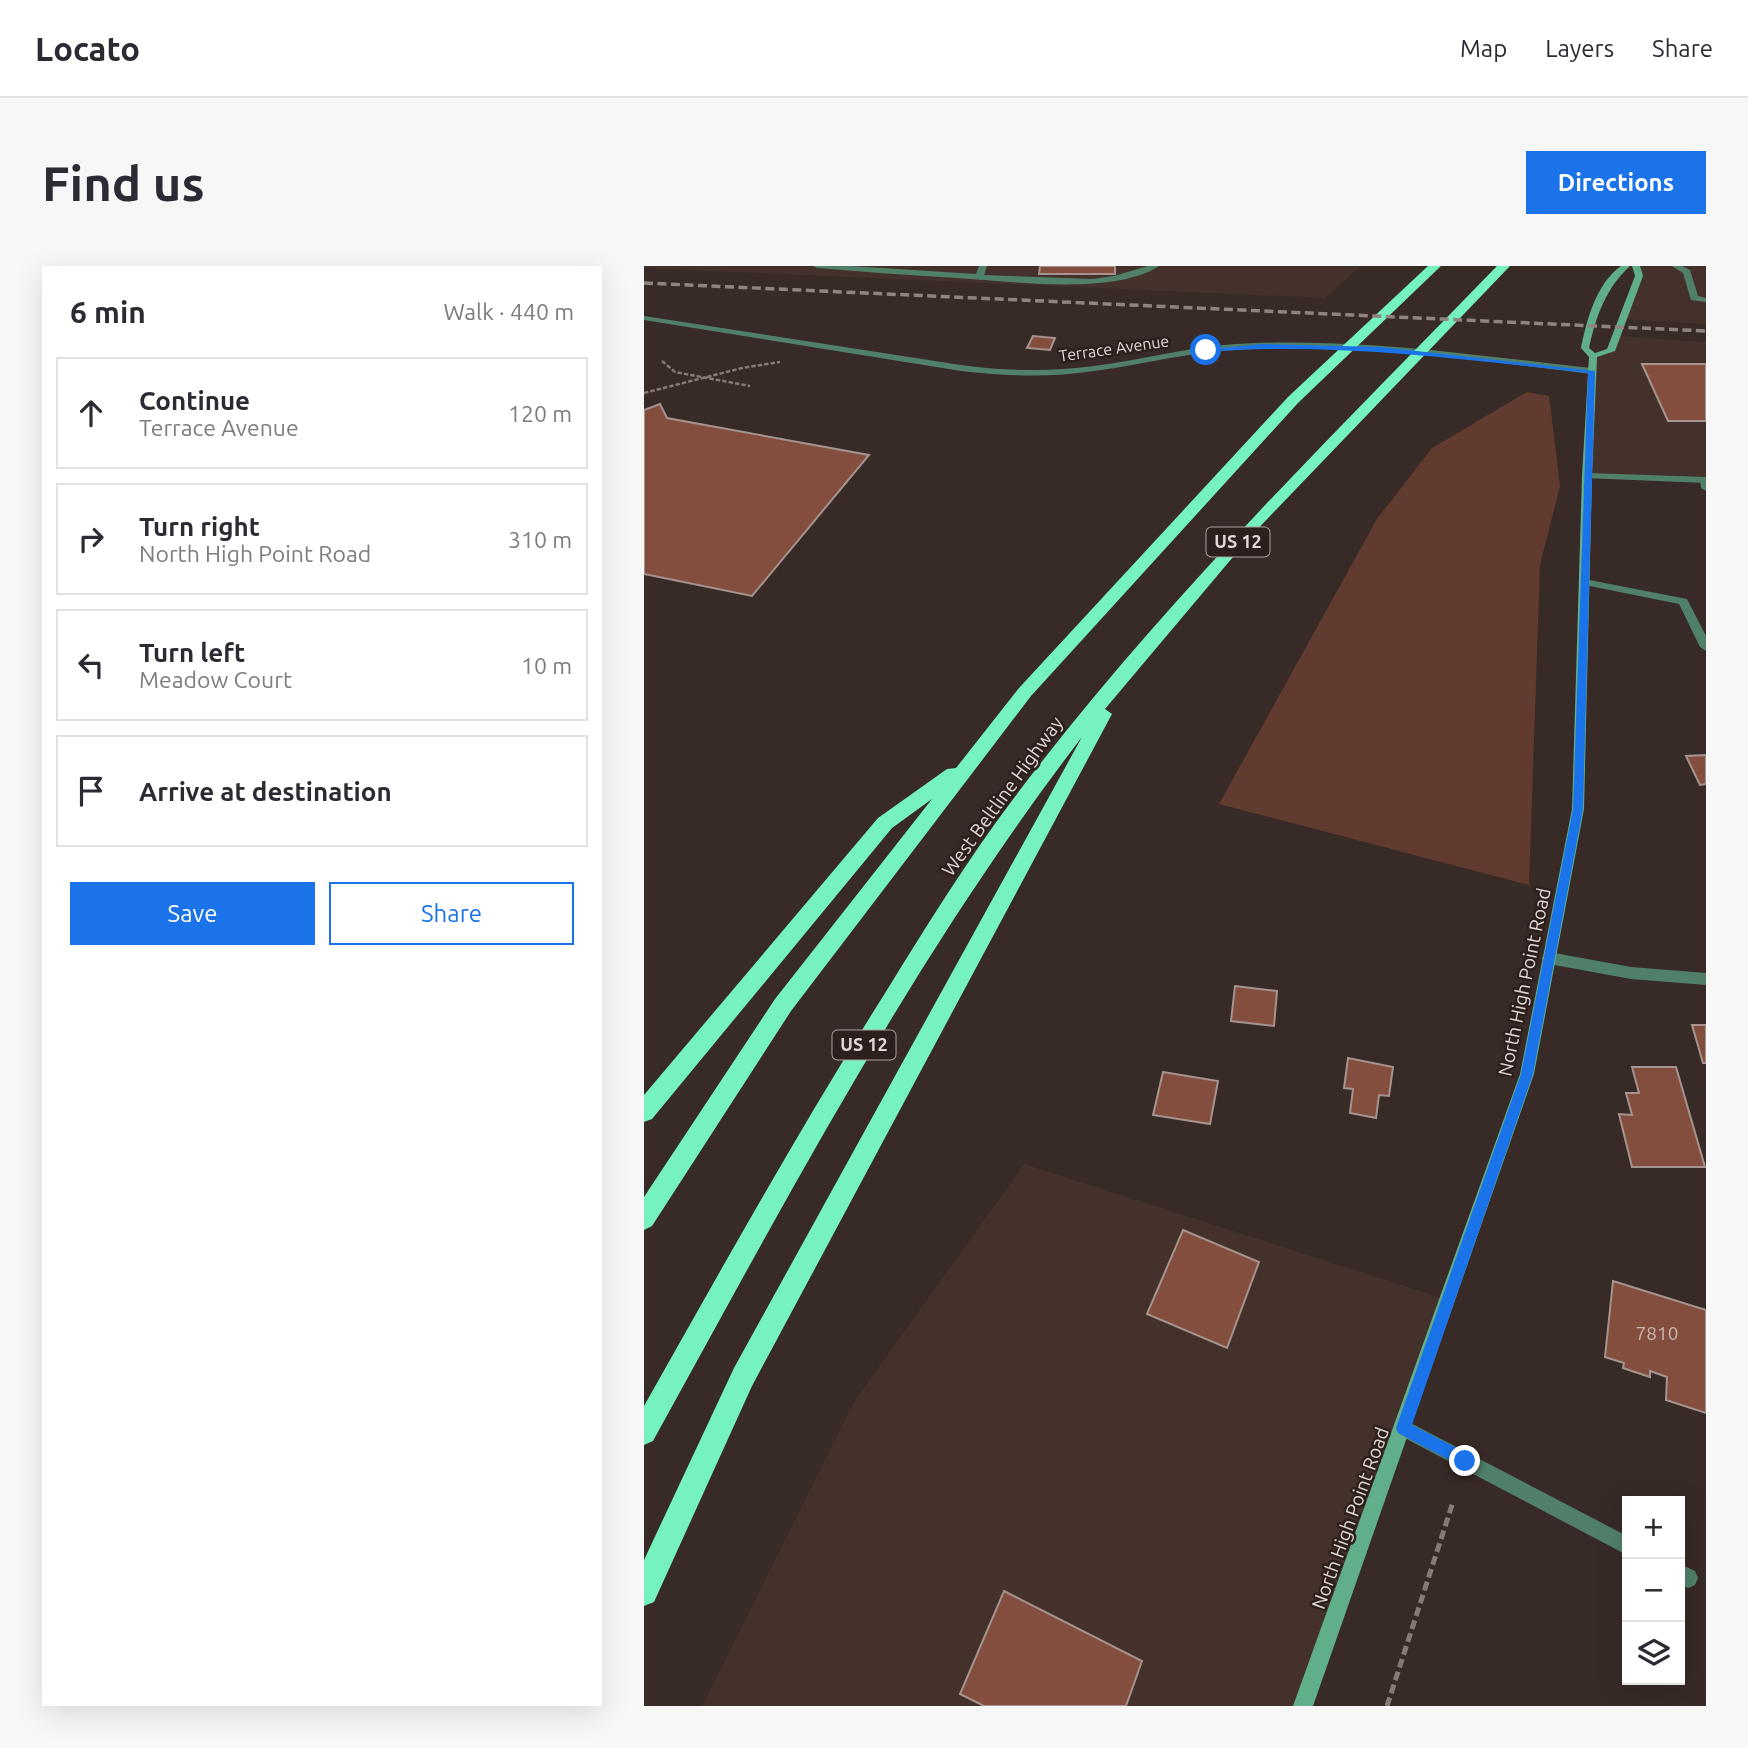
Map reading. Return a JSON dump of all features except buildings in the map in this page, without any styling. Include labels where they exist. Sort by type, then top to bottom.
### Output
[{"type":"highway","name":"US 12","points":[[644,1218],[783,1005],[1026,692],[1293,400],[1435,266]]},
{"type":"highway","name":"West Beltline Highway","points":[[644,1432],[825,1108],[931,936],[1019,805],[1077,729],[1244,535],[1504,266]]},
{"type":"highway","points":[[644,1592],[743,1377],[1120,682]]},
{"type":"highway","points":[[644,1112],[885,823],[972,761]]},
{"type":"street","points":[[817,266],[979,277],[1112,281],[1135,276],[1155,266]]},
{"type":"street","points":[[979,277],[983,266]]},
{"type":"street","name":"North High Point Road","points":[[1303,1706],[1527,1074],[1578,809],[1593,356],[1585,348],[1589,326],[1613,273],[1626,266]]},
{"type":"street","points":[[1593,356],[1611,351],[1639,276],[1636,266]]},
{"type":"street","points":[[1676,266],[1687,272],[1694,298],[1706,300]]},
{"type":"street","name":"Terrace Avenue","points":[[644,318],[1007,373],[1071,371],[1206,350],[1262,346],[1431,352],[1591,371]]},
{"type":"street","points":[[1587,476],[1705,483]]},
{"type":"street","points":[[1584,582],[1684,601],[1706,647]]},
{"type":"street","points":[[1549,958],[1631,973],[1706,979]]},
{"type":"street","points":[[1403,1428],[1622,1543]]},
{"type":"path","points":[[662,360],[675,372],[750,386]]},
{"type":"path","points":[[1387,1706],[1453,1502]]},
{"type":"shaded area","points":[[644,266],[1361,266],[1325,298]]},
{"type":"shaded area","points":[[1636,266],[1706,266],[1706,324],[1622,319],[1639,276]]},
{"type":"shaded area","points":[[1616,336],[1706,342],[1706,480],[1587,476],[1593,356],[1611,351]]},
{"type":"shaded area","points":[[1527,392],[1549,396],[1560,486],[1540,565],[1529,885],[1219,804],[1377,519],[1432,448]]},
{"type":"shaded area","points":[[1024,1164],[1448,1300],[1303,1706],[702,1706],[853,1403]]},
{"type":"railway","points":[[644,283],[1706,331]]},
{"type":"route","points":[[1206,350],[1262,346],[1381,349],[1431,352],[1591,371],[1578,809],[1527,1074],[1403,1428],[1465,1461]]}]
